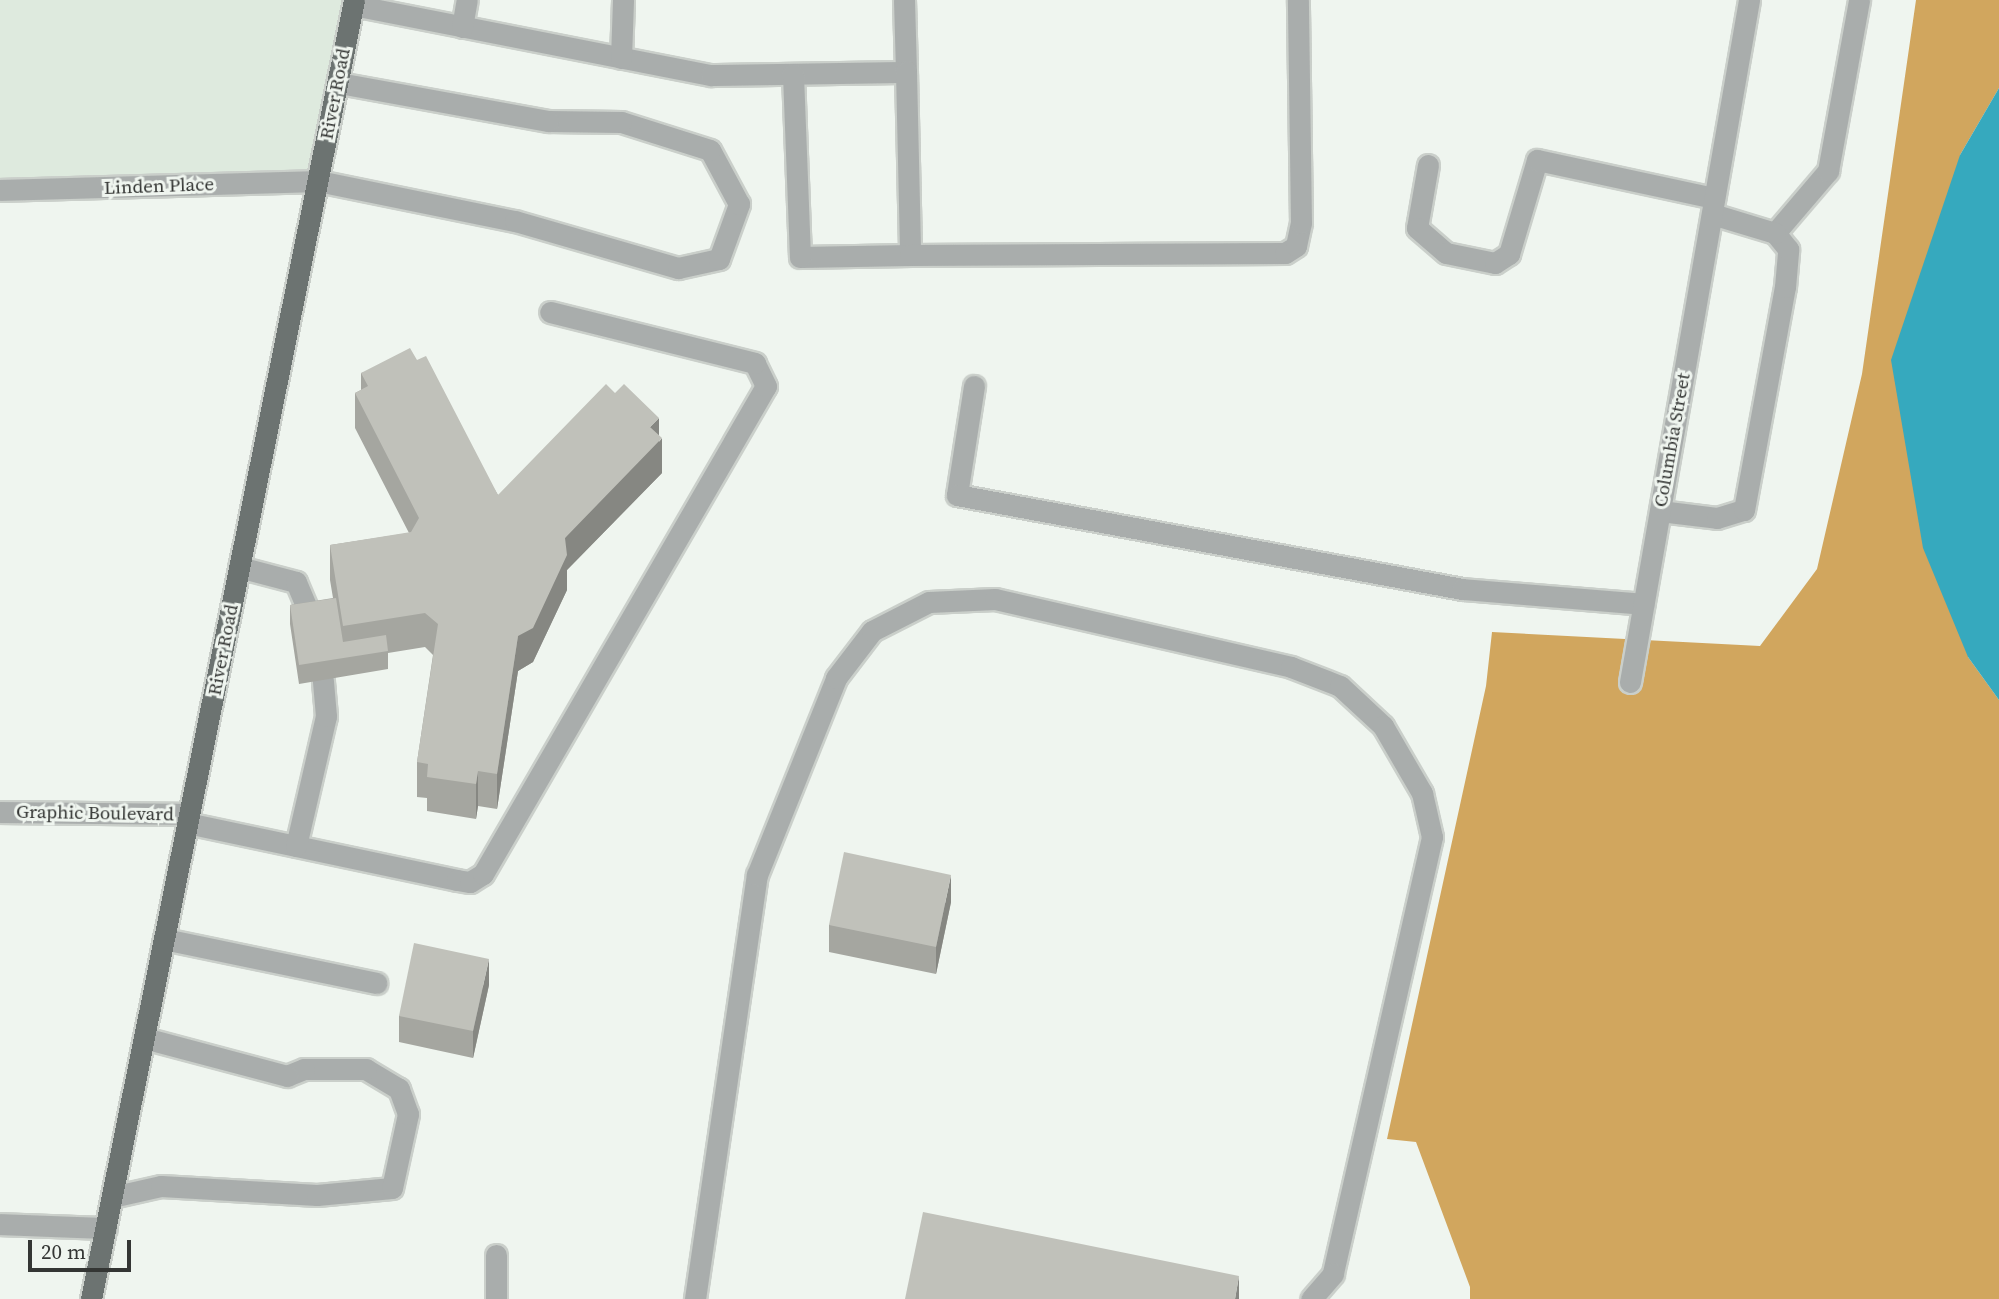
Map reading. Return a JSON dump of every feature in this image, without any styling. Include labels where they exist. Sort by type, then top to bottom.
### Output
[{"type":"main road","name":"River Road","points":[[91,1299],[354,2]]},
{"type":"street","points":[[462,27],[467,0]]},
{"type":"street","points":[[621,58],[623,0]]},
{"type":"street","points":[[904,0],[910,255]]},
{"type":"street","points":[[793,74],[800,257],[1285,253],[1296,246],[1301,223],[1298,0]]},
{"type":"street","name":"Columbia Street","points":[[1629,682],[1749,0]]},
{"type":"street","points":[[1775,233],[1828,171],[1859,0]]},
{"type":"street","points":[[354,2],[462,27],[711,75],[906,72]]},
{"type":"street","name":"Linden Place","points":[[0,190],[318,181],[515,221],[678,268],[719,259],[739,204],[710,150],[621,122],[548,121],[338,83]]},
{"type":"street","points":[[1428,165],[1417,228],[1446,253],[1495,263],[1509,254],[1537,160],[1713,206],[1775,233],[1788,249],[1785,287],[1744,510],[1717,518],[1660,511]]},
{"type":"street","name":"Graphic Boulevard","points":[[0,812],[188,819],[296,846],[457,880],[470,882],[483,874],[766,386],[755,363],[550,312]]},
{"type":"street","points":[[974,386],[957,495],[1462,589],[1643,604]]},
{"type":"street","points":[[239,567],[296,582],[312,620]]},
{"type":"street","points":[[695,1299],[757,875],[836,678],[872,631],[895,619],[929,603],[995,599],[1291,667],[1340,686],[1383,726],[1422,793],[1432,837],[1333,1274],[1311,1299]]},
{"type":"street","points":[[296,846],[326,716],[323,680]]},
{"type":"street","points":[[164,939],[376,983]]},
{"type":"street","points":[[112,1196],[161,1186],[317,1195],[392,1188],[408,1114],[399,1089],[366,1069],[304,1069],[287,1076],[144,1038]]},
{"type":"street","points":[[0,1224],[106,1228]]},
{"type":"street","points":[[496,1255],[496,1299]]},
{"type":"shaded area","points":[[0,0],[354,0],[318,181],[0,190]]},
{"type":"shaded area","points":[[1916,0],[1999,0],[1999,88],[1960,155],[1968,657],[1999,700],[1999,1299],[1470,1299],[1470,1287],[1416,1142],[1387,1139],[1486,686],[1492,632],[1760,646],[1817,569],[1862,374]]},
{"type":"water","points":[[1999,88],[1999,700],[1968,657],[1923,548],[1891,360],[1960,155]]},
{"type":"building","points":[[410,348],[417,360],[426,356],[498,495],[606,384],[615,393],[624,384],[659,418],[650,427],[662,438],[565,538],[567,555],[533,628],[518,636],[497,774],[478,771],[476,784],[427,777],[428,764],[417,762],[438,624],[425,613],[343,626],[330,545],[411,532],[419,518],[355,393],[368,386],[361,373]]},
{"type":"building","points":[[336,598],[343,642],[386,635],[388,651],[299,665],[290,605]]},
{"type":"building","points":[[844,852],[951,875],[936,947],[829,925]]},
{"type":"building","points":[[414,943],[489,959],[473,1031],[399,1016]]},
{"type":"building","points":[[923,1212],[1239,1276],[1235,1299],[905,1299]]}]
